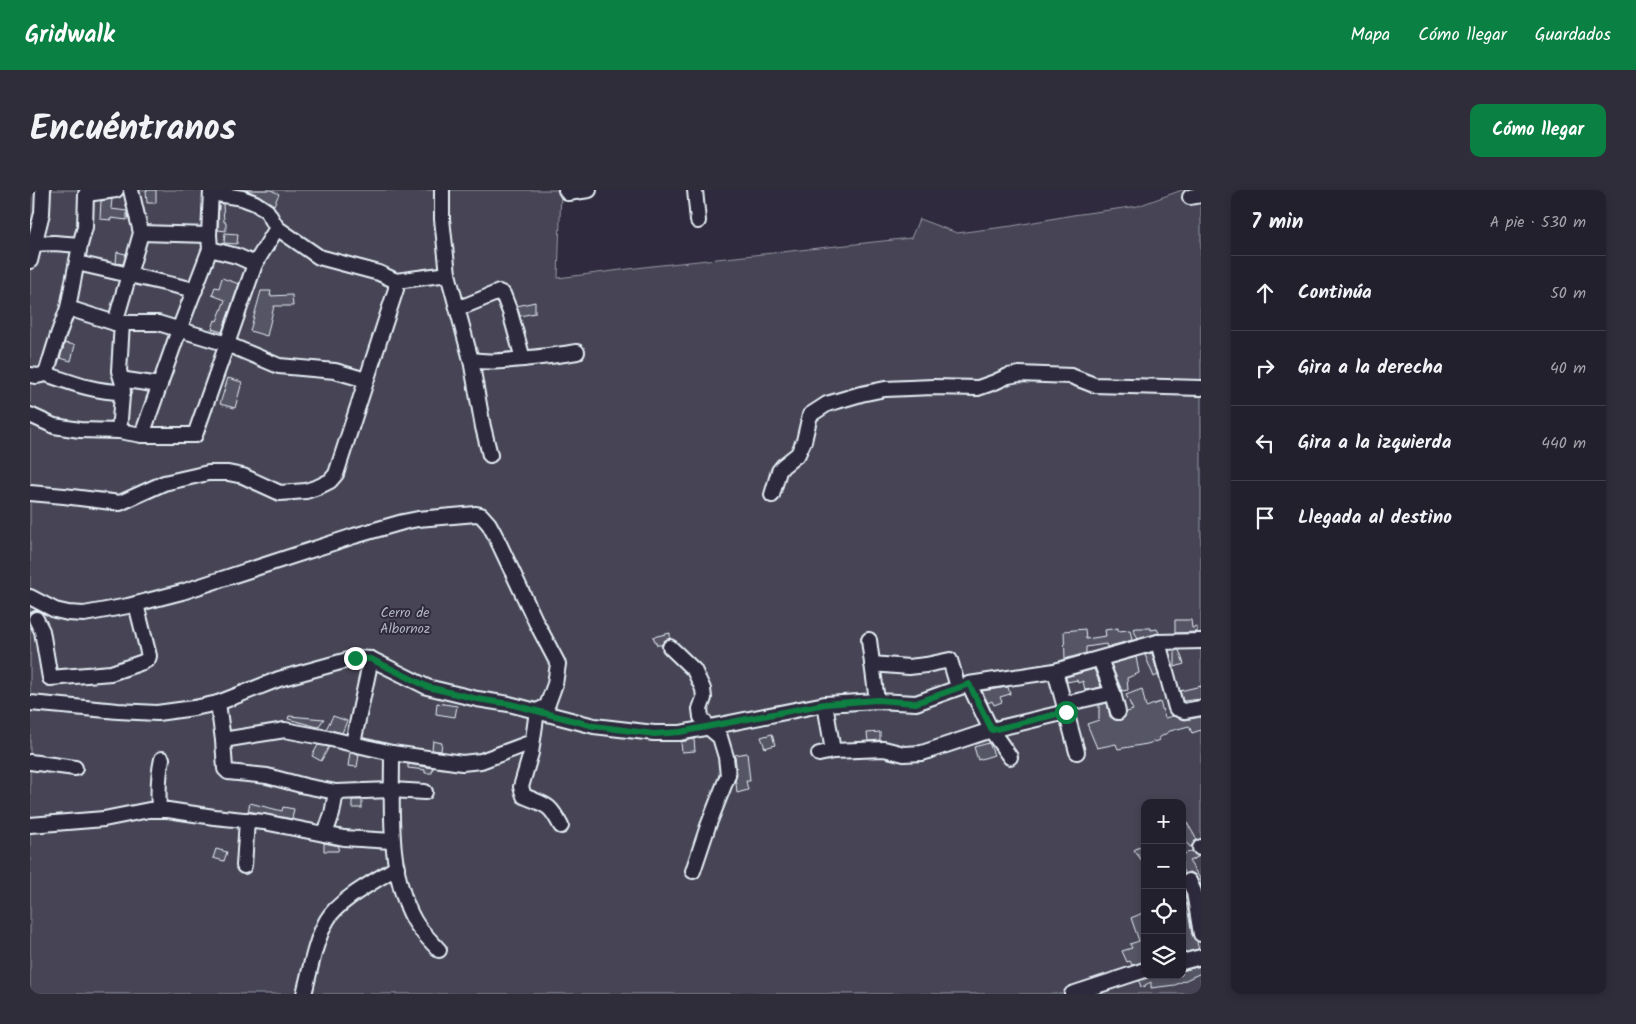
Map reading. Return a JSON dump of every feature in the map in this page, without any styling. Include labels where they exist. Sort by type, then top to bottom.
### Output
[{"type":"street","points":[[30,261],[32,244],[42,213],[43,190]]},
{"type":"street","points":[[46,374],[68,308],[85,227],[86,194],[92,191],[116,190]]},
{"type":"street","points":[[123,388],[119,371],[118,323],[128,275],[141,233],[131,190]]},
{"type":"street","points":[[442,190],[442,219],[448,274],[471,360],[483,428],[490,455]]},
{"type":"street","points":[[566,190],[568,193],[589,190]]},
{"type":"street","points":[[695,190],[698,221]]},
{"type":"street","points":[[142,435],[210,249],[211,191],[242,198],[254,203],[267,211],[277,228],[319,257],[379,273],[396,281],[448,274]]},
{"type":"street","points":[[30,415],[54,426],[80,430],[119,430],[142,435],[195,435],[255,264],[277,228]]},
{"type":"street","points":[[141,233],[209,235]]},
{"type":"street","points":[[32,244],[54,242],[80,245]]},
{"type":"street","points":[[210,249],[237,256],[255,264]]},
{"type":"street","points":[[77,263],[195,290]]},
{"type":"street","points":[[30,493],[120,503],[164,483],[208,473],[228,473],[243,476],[280,493],[306,491],[330,481],[336,474],[396,289],[396,281]]},
{"type":"street","points":[[458,307],[498,292],[503,294],[523,359]]},
{"type":"street","points":[[68,308],[118,323],[158,323],[226,344],[279,366],[335,371],[366,380]]},
{"type":"street","points":[[471,360],[486,362],[546,357],[577,352]]},
{"type":"street","points":[[30,376],[46,374],[87,388],[108,392],[123,388]]},
{"type":"street","points":[[772,495],[779,471],[798,454],[804,441],[810,415],[827,404],[861,394],[885,389],[933,386],[978,388],[1008,376],[1019,374],[1071,376],[1094,385],[1201,388]]},
{"type":"street","points":[[119,430],[123,388],[126,380],[160,385]]},
{"type":"street","points":[[30,597],[55,610],[68,613],[84,614],[128,606],[191,590],[354,536],[404,522],[476,514],[489,524],[558,664],[555,684],[546,706],[537,711]]},
{"type":"street","points":[[50,606],[33,619],[42,631],[50,678],[111,673],[148,660],[150,656],[136,604]]},
{"type":"street","points":[[869,640],[877,700]]},
{"type":"street","points":[[30,703],[157,713],[194,708],[218,703],[280,679],[355,658],[371,659],[428,687],[477,699],[510,704],[594,726],[654,734],[708,727],[808,706],[877,700],[916,703],[964,685],[1055,671],[1158,642],[1201,641]]},
{"type":"street","points":[[1158,642],[1176,708],[1184,711],[1201,708]]},
{"type":"street","points":[[670,647],[694,670],[703,688],[704,698],[700,714],[708,727],[720,736],[726,757],[728,775],[693,871]]},
{"type":"street","points":[[353,743],[371,659]]},
{"type":"street","points":[[1100,659],[1118,712]]},
{"type":"street","points":[[872,664],[909,667],[950,660],[1010,757]]},
{"type":"street","points":[[1055,671],[1077,752]]},
{"type":"street","points":[[825,704],[826,752],[884,749],[904,754],[922,753],[1113,693]]},
{"type":"street","points":[[218,703],[225,769],[228,772],[267,776],[336,792],[392,790],[425,792]]},
{"type":"street","points":[[537,711],[531,753],[523,780],[522,792],[524,796],[546,804],[553,811],[561,826]]},
{"type":"street","points":[[223,740],[285,730],[353,743],[392,753],[462,762],[481,761],[532,742]]},
{"type":"street","points":[[392,753],[392,841],[404,898],[415,922],[439,950]]},
{"type":"street","points":[[158,810],[158,774],[162,759]]},
{"type":"street","points":[[30,762],[75,768]]},
{"type":"street","points":[[325,834],[332,814],[336,792]]},
{"type":"street","points":[[30,825],[104,819],[150,810],[168,810],[247,820],[344,838],[392,841]]},
{"type":"street","points":[[244,866],[247,820]]},
{"type":"street","points":[[304,994],[321,934],[327,920],[346,900],[397,867]]},
{"type":"street","points":[[1189,881],[1194,892],[1201,934]]},
{"type":"street","points":[[1186,961],[1201,957]]},
{"type":"street","points":[[1072,994],[1141,971]]},
{"type":"green space","name":"Cerro de Albornoz","points":[[30,190],[561,190],[558,278],[911,238],[919,219],[957,233],[1012,226],[1138,206],[1182,190],[1201,190],[1201,994],[30,994]]},
{"type":"building","points":[[146,190],[156,190],[156,203],[147,203]]},
{"type":"building","points":[[246,190],[271,190],[279,194],[274,205]]},
{"type":"building","points":[[112,199],[111,209],[127,211],[127,220],[100,219],[101,201]]},
{"type":"building","points":[[219,203],[223,204],[226,231],[218,230]]},
{"type":"building","points":[[225,233],[238,234],[237,244],[224,243]]},
{"type":"building","points":[[117,252],[126,254],[123,264],[116,263]]},
{"type":"building","points":[[222,278],[239,284],[222,332],[212,329],[225,300],[212,295],[215,287],[219,288]]},
{"type":"building","points":[[261,291],[271,291],[270,296],[292,295],[293,306],[274,306],[267,336],[250,331]]},
{"type":"building","points":[[535,302],[535,313],[520,316],[517,306]]},
{"type":"building","points":[[65,343],[75,345],[71,361],[60,358]]},
{"type":"building","points":[[228,378],[242,382],[235,408],[220,404]]},
{"type":"building","points":[[1175,620],[1191,620],[1192,628],[1197,627],[1197,632],[1175,633]]},
{"type":"building","points":[[1118,628],[1118,631],[1130,630],[1132,640],[1107,647],[1106,644],[1086,647],[1086,653],[1065,659],[1064,631],[1085,629],[1086,639],[1106,636],[1105,630]]},
{"type":"building","points":[[1133,629],[1157,629],[1159,633],[1138,639]]},
{"type":"building","points":[[670,633],[670,638],[664,641],[662,645],[657,645],[653,637]]},
{"type":"building","points":[[1175,650],[1179,650],[1184,664],[1175,667]]},
{"type":"building","points":[[1152,653],[1158,675],[1154,677],[1145,655]]},
{"type":"building","points":[[1136,657],[1139,673],[1127,678],[1128,690],[1122,691],[1111,664]]},
{"type":"building","points":[[1094,669],[1101,687],[1085,690],[1083,681],[1078,683],[1077,680],[1067,682],[1066,677]]},
{"type":"building","points":[[1201,686],[1201,699],[1183,701],[1180,691]]},
{"type":"building","points":[[1008,687],[1010,694],[1000,697],[1002,702],[994,705],[992,701],[988,703],[982,691]]},
{"type":"building","points":[[1142,689],[1146,707],[1160,702],[1165,718],[1173,716],[1185,720],[1201,717],[1201,730],[1192,733],[1189,726],[1170,731],[1159,738],[1160,740],[1147,744],[1118,749],[1116,744],[1097,748],[1087,724],[1099,720],[1099,705],[1107,703],[1110,717],[1115,720],[1121,720],[1127,712],[1133,710],[1126,695]]},
{"type":"building","points":[[437,703],[457,706],[455,717],[436,714]]},
{"type":"building","points":[[289,716],[324,719],[318,727],[288,719]]},
{"type":"building","points":[[333,716],[347,721],[342,733],[326,729]]},
{"type":"building","points":[[880,732],[880,740],[868,741],[867,733]]},
{"type":"building","points":[[772,734],[775,745],[765,748],[761,737]]},
{"type":"building","points":[[694,739],[695,751],[682,752],[681,742]]},
{"type":"building","points":[[433,741],[442,743],[441,751],[432,750]]},
{"type":"building","points":[[989,743],[994,755],[978,760],[974,747]]},
{"type":"building","points":[[318,745],[329,747],[321,761],[312,756]]},
{"type":"building","points":[[350,753],[359,755],[357,767],[348,766]]},
{"type":"building","points":[[747,753],[750,781],[746,781],[748,790],[737,793],[735,755]]},
{"type":"building","points":[[408,764],[433,768],[432,773],[425,773],[425,770],[408,768]]},
{"type":"building","points":[[352,800],[362,800],[362,808],[352,808]]},
{"type":"building","points":[[250,803],[282,811],[283,807],[294,809],[292,819],[248,811]]},
{"type":"building","points":[[1186,821],[1197,840],[1190,847],[1186,842]]},
{"type":"building","points":[[324,843],[339,846],[338,851],[324,851]]},
{"type":"building","points":[[1141,846],[1141,860],[1134,850]]},
{"type":"building","points":[[216,849],[227,852],[224,861],[213,858]]},
{"type":"building","points":[[1192,851],[1198,857],[1189,861],[1201,880],[1201,886],[1194,874],[1189,872],[1186,874],[1186,854]]},
{"type":"building","points":[[1186,901],[1192,935],[1198,942],[1199,949],[1186,952]]},
{"type":"building","points":[[1141,914],[1141,962],[1132,965],[1130,961],[1127,962],[1122,951],[1132,948],[1130,944],[1139,941],[1131,918]]},
{"type":"building","points":[[1200,966],[1201,973],[1175,985],[1151,988],[1151,982],[1145,985],[1145,988],[1144,986],[1141,987],[1139,981],[1143,979],[1186,979],[1186,970]]},
{"type":"route","points":[[355,658],[371,659],[428,687],[477,699],[510,704],[594,726],[654,734],[708,727],[808,706],[877,700],[916,703],[969,684],[992,730],[1066,712]]}]
